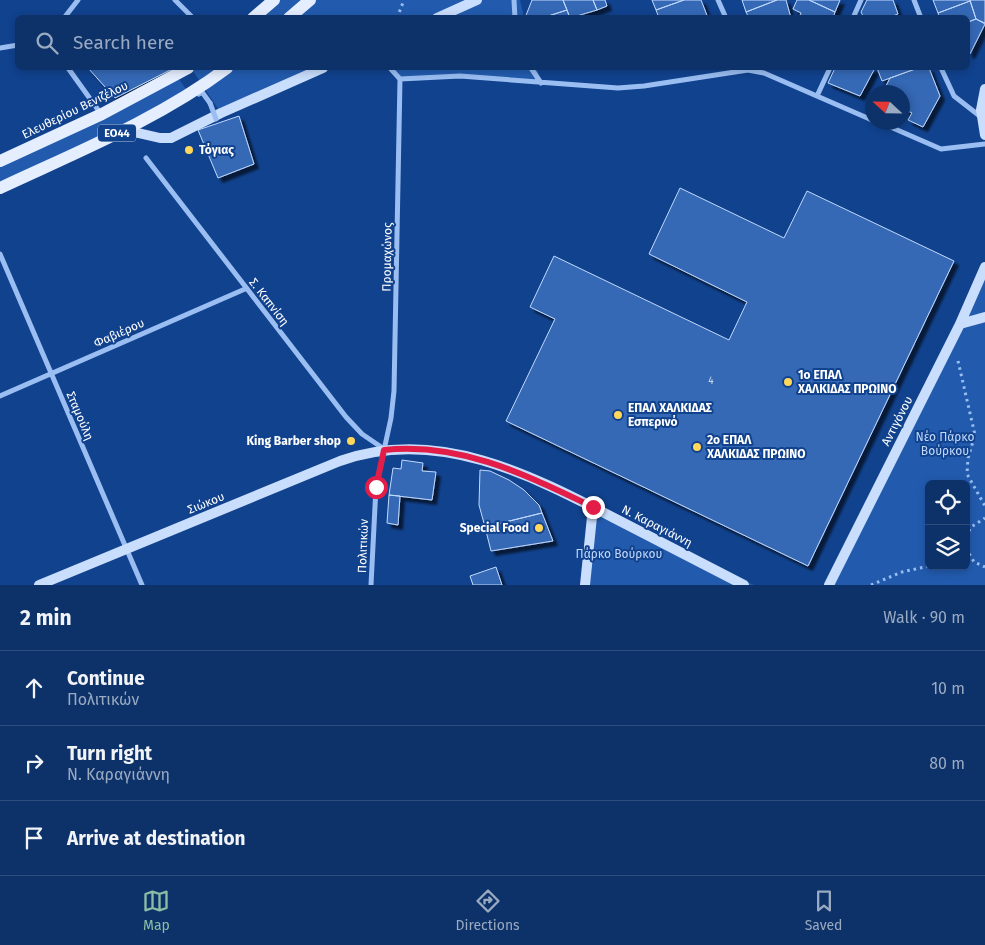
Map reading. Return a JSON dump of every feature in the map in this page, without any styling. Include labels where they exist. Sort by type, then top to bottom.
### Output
[{"type":"main road","points":[[256,15],[274,0]]},
{"type":"main road","points":[[292,15],[310,0]]},
{"type":"main road","name":"Ελευθερίου Βενιζέλου","points":[[0,161],[102,114],[184,70]]},
{"type":"main road","name":"ΕΟ44","points":[[0,188],[124,130],[190,94],[224,70]]},
{"type":"street","points":[[66,15],[78,0]]},
{"type":"street","points":[[176,0],[190,15]]},
{"type":"street","points":[[444,15],[477,0]]},
{"type":"street","points":[[514,0],[516,15]]},
{"type":"street","points":[[718,0],[725,15]]},
{"type":"street","points":[[854,15],[861,0]]},
{"type":"street","points":[[914,0],[920,15]]},
{"type":"street","points":[[0,48],[15,46]]},
{"type":"street","points":[[69,70],[102,114]]},
{"type":"street","points":[[124,130],[160,138],[172,138],[220,113],[318,70]]},
{"type":"street","points":[[392,70],[400,79],[441,76],[618,88],[644,86],[742,70]]},
{"type":"street","points":[[532,70],[541,82]]},
{"type":"street","points":[[753,70],[764,72],[865,117]]},
{"type":"street","points":[[817,96],[829,70]]},
{"type":"street","points":[[942,70],[954,96],[982,117]]},
{"type":"street","name":"Προμαχώνος","points":[[384,450],[391,418],[394,390],[400,79]]},
{"type":"street","points":[[985,89],[982,117],[985,135]]},
{"type":"street","points":[[190,94],[197,96],[202,92],[210,102],[217,121]]},
{"type":"street","points":[[897,130],[941,149],[985,144]]},
{"type":"street","name":"Σ. Καπνίση","points":[[146,158],[245,289],[346,416],[362,434],[384,450]]},
{"type":"street","name":"Σταμούλη","points":[[0,254],[142,585]]},
{"type":"street","name":"Αντιγόνου","points":[[829,585],[960,324],[985,267]]},
{"type":"street","name":"Φαβιέρου","points":[[0,396],[245,289]]},
{"type":"street","points":[[960,324],[985,316]]},
{"type":"street","name":"Ν. Καραγιάννη","points":[[384,450],[420,450],[485,460],[511,468],[593,507],[744,585]]},
{"type":"street","name":"Σιώκου","points":[[40,585],[340,462],[369,452],[384,450]]},
{"type":"street","name":"Πολιτικών","points":[[372,585],[376,487],[384,450]]},
{"type":"street","points":[[585,585],[593,507]]},
{"type":"path","points":[[397,15],[404,0]]},
{"type":"path","points":[[953,338],[976,435],[968,458],[966,474],[985,506]]},
{"type":"path","points":[[970,529],[985,518]]},
{"type":"path","points":[[970,559],[985,567]]},
{"type":"path","points":[[871,585],[902,572],[925,567]]},
{"type":"green space","points":[[275,0],[520,0],[524,15],[257,15]]},
{"type":"green space","points":[[192,70],[318,70],[221,113]]},
{"type":"green space","points":[[392,70],[538,70],[541,83],[460,76],[400,79]]},
{"type":"green space","points":[[176,75],[188,92],[0,188],[0,161]]},
{"type":"green space","name":"Νέο Πάρκο Βούρκου","points":[[985,267],[985,585],[829,585]]},
{"type":"green space","name":"Πάρκο Βούρκου","points":[[593,507],[754,585],[584,585]]},
{"type":"building","points":[[532,0],[563,0],[567,10],[551,15],[526,15]]},
{"type":"building","points":[[563,0],[593,0],[597,10],[580,15],[569,15]]},
{"type":"building","points":[[593,0],[605,0],[607,6],[597,10]]},
{"type":"building","points":[[652,0],[684,0],[656,10]]},
{"type":"building","points":[[684,0],[701,0],[707,15],[658,15],[656,10]]},
{"type":"building","points":[[742,0],[777,0],[746,12]]},
{"type":"building","points":[[777,0],[786,0],[790,15],[748,15],[746,12]]},
{"type":"building","points":[[797,0],[809,0],[835,12],[834,15],[800,15],[801,13],[793,9]]},
{"type":"building","points":[[809,0],[840,0],[835,12]]},
{"type":"building","points":[[867,0],[893,0],[898,14],[862,15],[861,12]]},
{"type":"building","points":[[933,0],[970,0],[970,1],[938,13]]},
{"type":"building","points":[[970,0],[985,0],[985,23],[976,19]]},
{"type":"building","points":[[970,1],[976,19],[970,21],[970,15],[939,15],[938,13]]},
{"type":"building","points":[[567,10],[569,15],[551,15]]},
{"type":"building","points":[[976,19],[985,24],[970,54],[970,21]]},
{"type":"building","points":[[90,70],[170,70],[115,98]]},
{"type":"building","points":[[834,70],[874,70],[860,96],[828,83]]},
{"type":"building","points":[[878,70],[912,70],[882,81]]},
{"type":"building","points":[[912,70],[930,70],[940,96],[923,127],[910,121],[912,113],[910,112],[910,85],[886,85],[890,78]]},
{"type":"building","points":[[239,116],[254,164],[218,178],[198,130]]},
{"type":"building","points":[[680,188],[784,238],[807,191],[954,261],[808,566],[506,421],[555,319],[530,307],[554,256],[729,340],[747,302],[649,254]]},
{"type":"building","points":[[402,460],[423,463],[422,471],[436,472],[432,500],[389,495],[393,468],[401,469]]},
{"type":"building","points":[[480,470],[490,471],[524,490],[539,505],[542,513],[485,527],[479,505]]},
{"type":"building","points":[[389,495],[400,496],[398,525],[387,523]]},
{"type":"building","points":[[542,513],[553,541],[491,551],[485,527]]},
{"type":"building","points":[[496,567],[502,585],[473,585],[470,576]]},
{"type":"place","name":"Τόγιας","points":[[189,150]]},
{"type":"place","name":"1ο ΕΠΑΛ ΧΑΛΚΙΔΑΣ ΠΡΩΙΝΟ","points":[[788,382]]},
{"type":"place","name":"ΕΠΑΛ ΧΑΛΚΙΔΑΣ Εσπερινό","points":[[618,415]]},
{"type":"place","name":"King Barber shop","points":[[351,441]]},
{"type":"place","name":"2ο ΕΠΑΛ ΧΑΛΚΙΔΑΣ ΠΡΩΙΝΟ","points":[[697,447]]},
{"type":"place","name":"Special Food","points":[[539,528]]},
{"type":"route","points":[[376,487],[384,450],[420,450],[456,454],[499,464],[593,507]]}]
